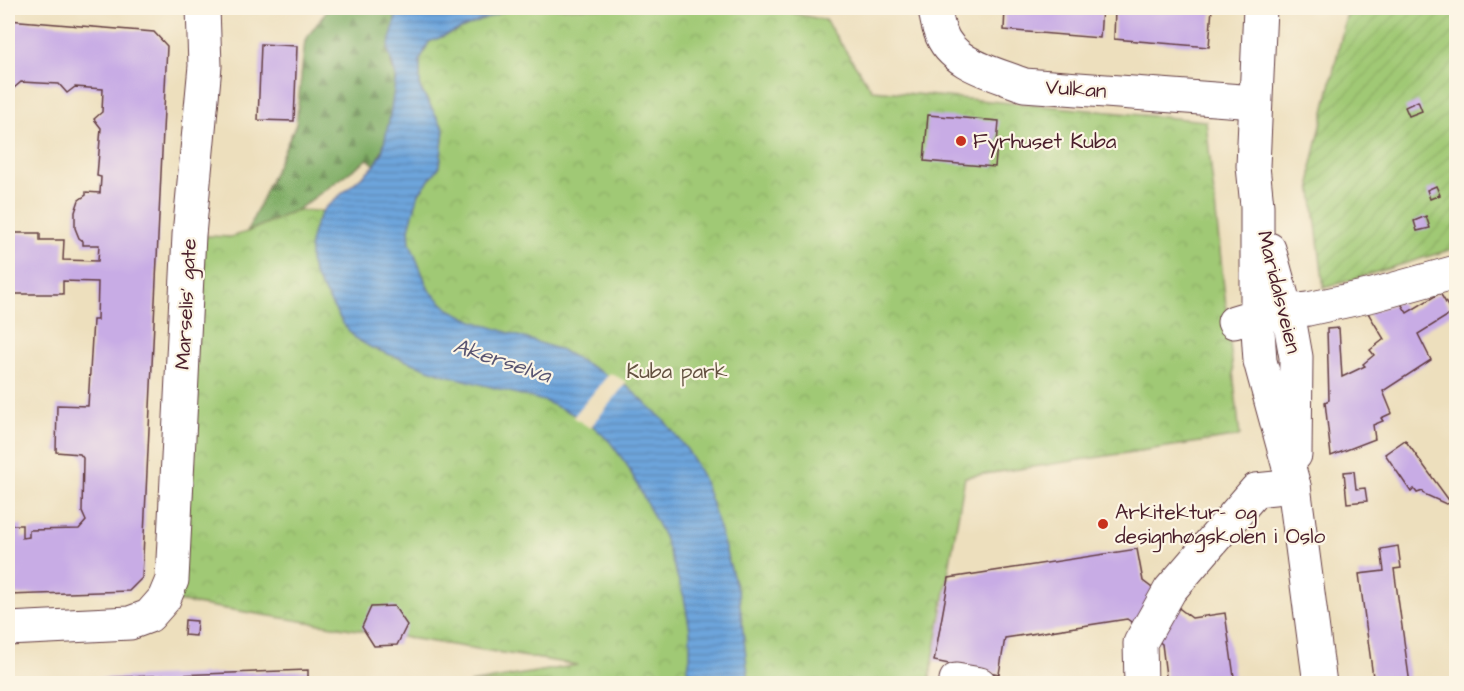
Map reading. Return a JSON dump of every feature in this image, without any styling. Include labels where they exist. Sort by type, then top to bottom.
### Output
[{"type":"street","name":"Marselis' gate","points":[[8,629],[130,622],[149,616],[164,598],[172,580],[189,235],[205,66],[203,8]]},
{"type":"street","name":"Vulkan","points":[[935,8],[940,33],[957,56],[989,73],[1024,85],[1256,102]]},
{"type":"street","name":"Maridalsveien","points":[[1260,8],[1253,166],[1257,206],[1260,361],[1294,486],[1320,684]]},
{"type":"street","points":[[1259,316],[1308,309],[1362,297],[1456,272]]},
{"type":"street","points":[[1141,684],[1140,644],[1170,590],[1256,490],[1294,486]]},
{"type":"green space","points":[[329,8],[398,8],[391,48],[391,64],[395,78],[394,101],[384,146],[375,165],[368,159],[297,210],[247,232],[296,124],[305,40]]},
{"type":"green space","name":"Kuba park","points":[[512,8],[768,8],[825,20],[872,90],[1206,121],[1240,436],[965,477],[929,683],[469,683],[578,665],[164,599],[189,235],[230,237],[297,210],[411,216],[419,193],[440,166],[444,129],[420,88],[420,60],[429,42]]},
{"type":"green space","points":[[1348,8],[1456,8],[1456,248],[1324,288],[1311,168]]},
{"type":"water","name":"Akerselva","points":[[398,8],[512,8],[429,42],[420,60],[420,88],[444,129],[440,166],[419,193],[409,229],[410,243],[429,290],[449,309],[473,321],[561,350],[628,387],[664,420],[688,451],[702,476],[712,504],[739,596],[749,683],[685,683],[690,657],[690,630],[684,597],[664,537],[627,465],[610,442],[593,426],[544,401],[442,374],[372,348],[356,339],[344,325],[314,275],[310,261],[310,243],[315,225],[324,209],[375,165],[382,153],[396,77],[388,49]]},
{"type":"pier","points":[[610,373],[627,382],[590,428],[573,417]]},
{"type":"building","points":[[1005,8],[1102,8],[1100,38],[1004,30]]},
{"type":"building","points":[[1115,8],[1212,8],[1209,47],[1114,39]]},
{"type":"building","points":[[8,20],[154,32],[167,46],[142,578],[129,591],[8,595],[8,525],[22,525],[22,538],[29,537],[29,530],[79,529],[86,521],[82,512],[83,458],[80,454],[56,452],[57,405],[88,406],[93,320],[97,320],[98,282],[63,281],[63,294],[8,294],[8,233],[40,233],[40,240],[64,240],[63,260],[98,261],[99,245],[83,245],[75,228],[75,212],[79,200],[86,195],[86,192],[100,193],[101,177],[97,176],[101,128],[94,119],[102,112],[103,89],[75,87],[67,93],[59,84],[21,82],[14,88],[8,80]]},
{"type":"building","points":[[261,44],[297,46],[294,121],[258,120]]},
{"type":"building","points":[[1418,101],[1422,111],[1409,116],[1405,107]]},
{"type":"building","name":"Fyrhuset Kuba","points":[[928,115],[999,121],[995,167],[924,161]]},
{"type":"building","points":[[1436,186],[1440,195],[1430,199],[1427,190]]},
{"type":"building","points":[[1426,216],[1430,228],[1417,231],[1414,221]]},
{"type":"building","points":[[1440,293],[1452,313],[1418,334],[1431,360],[1383,391],[1392,413],[1381,418],[1383,421],[1373,425],[1375,439],[1331,456],[1325,402],[1329,400],[1327,329],[1339,328],[1342,377],[1365,366],[1363,364],[1374,355],[1370,350],[1384,339],[1368,313],[1400,302],[1407,313]]},
{"type":"building","points":[[1405,440],[1451,503],[1446,504],[1424,494],[1423,491],[1417,493],[1414,489],[1411,492],[1385,454]]},
{"type":"building","points":[[1354,471],[1356,489],[1365,488],[1367,501],[1347,503],[1344,472]]},
{"type":"building","points":[[1398,546],[1401,568],[1394,569],[1410,684],[1374,684],[1359,574],[1384,571],[1381,549]]},
{"type":"building","points":[[1137,549],[1143,581],[1192,618],[1225,613],[1235,684],[1167,684],[1162,644],[1127,619],[1005,638],[999,674],[934,661],[949,578]]},
{"type":"building","points":[[394,606],[407,625],[397,645],[374,646],[362,627],[371,607]]},
{"type":"building","points":[[185,620],[197,621],[196,636],[184,635]]},
{"type":"building","points":[[308,670],[308,684],[8,684],[8,679],[74,677],[74,679]]},
{"type":"place","name":"Fyrhuset Kuba","points":[[961,141]]},
{"type":"place","name":"Arkitektur- og designhøgskolen i Oslo","points":[[1103,524]]}]
